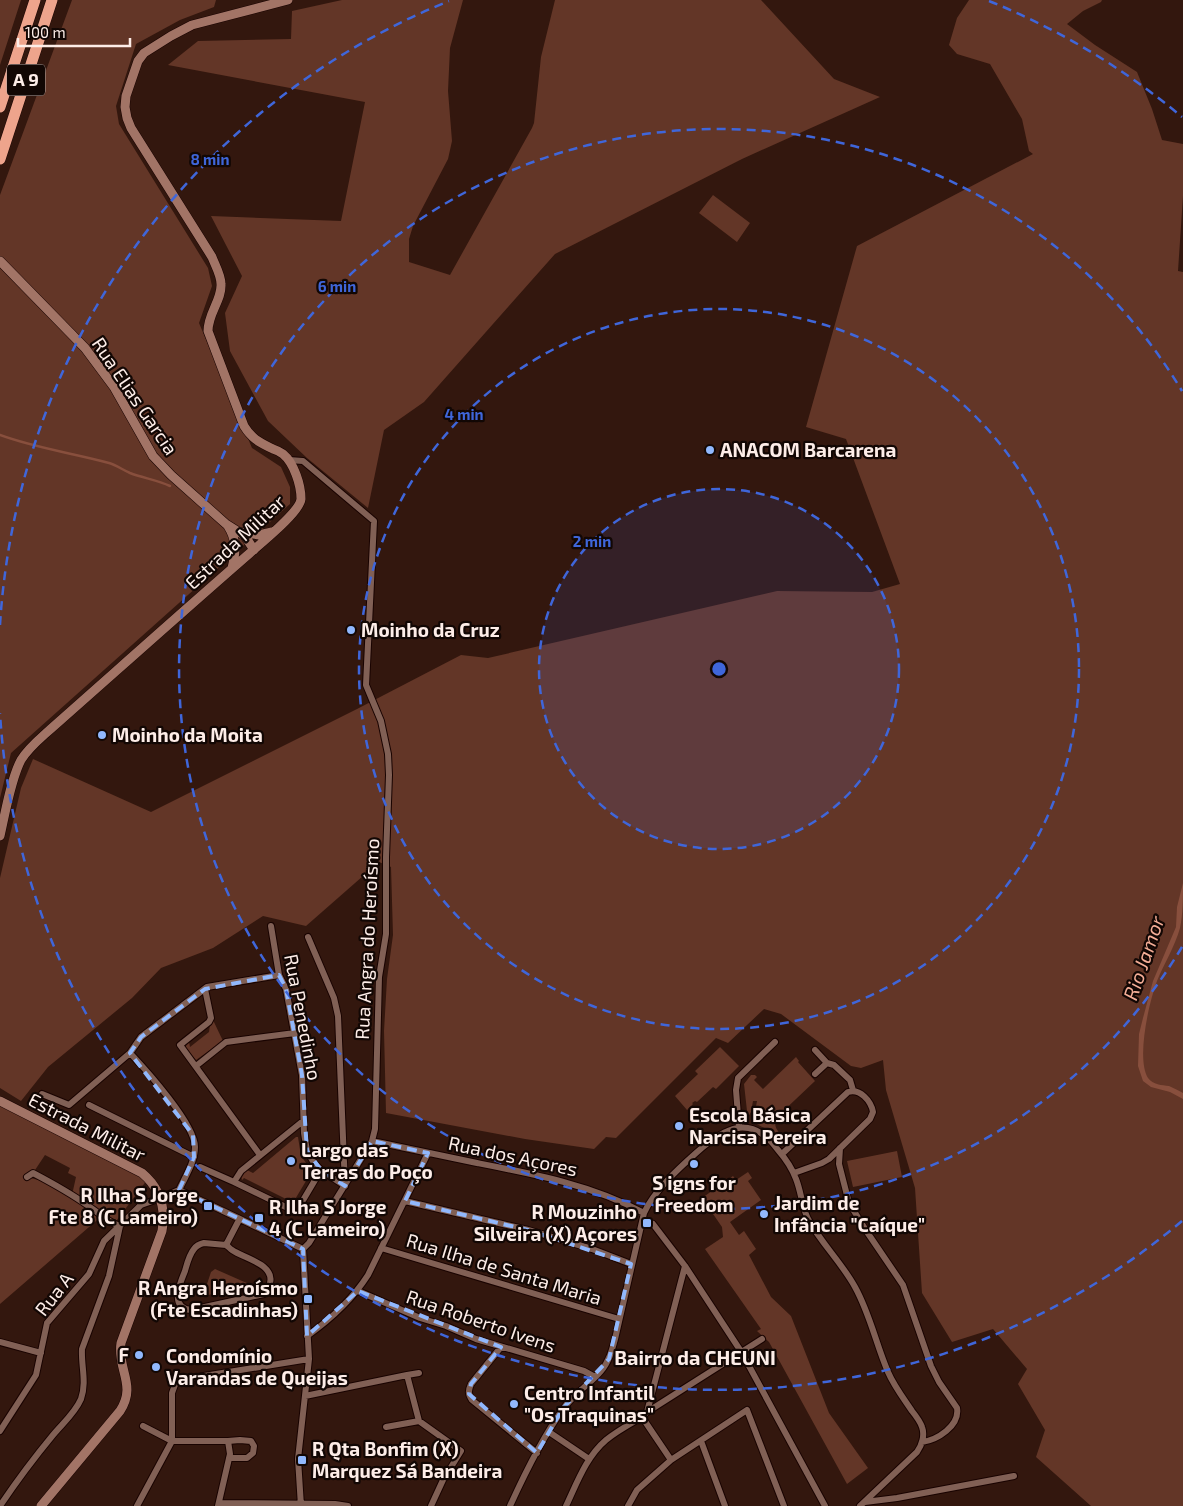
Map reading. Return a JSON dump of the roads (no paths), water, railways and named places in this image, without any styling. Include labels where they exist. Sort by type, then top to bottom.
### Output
[{"type":"highway","name":"A 9","points":[[0,107],[34,0]]},
{"type":"highway","name":"A 9","points":[[0,159],[52,0]]},
{"type":"street","points":[[288,0],[192,25],[151,48],[138,61],[126,96],[125,107],[131,128],[212,257],[218,271],[221,284],[218,298],[210,315],[208,331],[244,426],[250,435],[259,442],[282,453],[289,460]]},
{"type":"street","name":"Rua Elias Garcia","points":[[0,261],[95,360],[114,386],[153,456],[171,475],[226,524],[249,541],[254,550]]},
{"type":"street","name":"Estrada Militar","points":[[0,836],[15,776],[21,761],[29,750],[295,512],[300,504],[301,496],[297,478],[289,460]]},
{"type":"street","name":"Rua Angra do Heroísmo","points":[[289,460],[303,461],[374,521],[366,685],[381,721],[388,754],[389,775],[386,934],[379,977],[376,1117],[372,1140],[309,1243],[302,1250]]},
{"type":"street","name":"Rua Elias Garcia","points":[[236,532],[259,535],[274,531]]},
{"type":"street","points":[[232,569],[236,546],[236,532]]},
{"type":"street","name":"Rua Penedinho","points":[[271,926],[279,975],[286,989],[302,1074],[303,1121],[307,1150],[314,1163],[321,1170],[345,1186]]},
{"type":"street","points":[[308,937],[334,998],[338,1016],[345,1186]]},
{"type":"street","points":[[42,1094],[69,1105],[130,1053],[141,1037],[207,987],[279,975]]},
{"type":"street","points":[[205,989],[211,1018],[209,1022],[180,1045],[260,1155]]},
{"type":"street","points":[[196,1066],[226,1042],[295,1033]]},
{"type":"street","points":[[739,1128],[736,1090],[738,1078],[775,1042]]},
{"type":"street","points":[[815,1050],[827,1063],[834,1065],[850,1080],[853,1090]]},
{"type":"street","points":[[130,1053],[145,1069],[184,1120],[193,1135],[194,1157],[178,1190],[302,1250],[309,1359],[298,1464],[301,1505]]},
{"type":"street","points":[[815,1074],[827,1063]]},
{"type":"street","points":[[782,1154],[848,1092],[853,1090],[860,1092],[871,1104],[873,1112],[870,1119],[829,1158],[822,1163],[794,1173]]},
{"type":"street","name":"Estrada Militar","points":[[0,1101],[142,1173],[152,1182],[161,1198],[164,1215],[162,1231],[121,1343],[120,1359],[128,1391],[125,1402],[120,1411],[42,1506]]},
{"type":"street","points":[[89,1105],[194,1157]]},
{"type":"street","points":[[234,1182],[241,1171],[303,1121]]},
{"type":"street","points":[[510,1506],[548,1432],[567,1404],[602,1371],[609,1359],[644,1213],[651,1200],[696,1153],[721,1134],[739,1128],[751,1128],[763,1132],[782,1154],[794,1173],[807,1216],[862,1300],[888,1373],[922,1427],[922,1442],[917,1452],[862,1504]]},
{"type":"street","name":"Rua dos Açores","points":[[372,1140],[535,1174],[573,1184],[604,1195],[644,1213]]},
{"type":"street","points":[[840,1148],[839,1164],[849,1203],[903,1285],[931,1366],[939,1382],[957,1408],[957,1418],[951,1426],[936,1438],[922,1442]]},
{"type":"street","points":[[307,1336],[328,1321],[358,1291],[368,1275],[428,1153]]},
{"type":"street","points":[[200,1166],[294,1211],[299,1207],[321,1170]]},
{"type":"street","points":[[0,1506],[54,1434],[72,1415],[80,1399],[85,1381],[82,1349],[109,1276],[120,1226],[102,1217],[64,1189],[33,1173],[27,1177]]},
{"type":"street","name":"Rua A","points":[[0,1431],[36,1375],[47,1323],[89,1274],[104,1241],[141,1205],[178,1190]]},
{"type":"street","points":[[405,1202],[528,1230],[592,1249],[631,1264]]},
{"type":"street","points":[[226,1245],[239,1220]]},
{"type":"street","points":[[654,1224],[685,1266],[742,1353],[825,1506]]},
{"type":"street","points":[[204,1243],[226,1245],[233,1251],[259,1263],[265,1268],[270,1282],[264,1294],[196,1309],[188,1310],[184,1308],[178,1300],[177,1294],[192,1252],[197,1246],[204,1243]]},
{"type":"street","name":"Rua Ilha de Santa Maria","points":[[381,1248],[619,1319]]},
{"type":"street","points":[[648,1412],[685,1266]]},
{"type":"street","name":"Rua Roberto Ivens","points":[[358,1291],[420,1318],[436,1322],[476,1339],[584,1371],[595,1377]]},
{"type":"street","points":[[566,1506],[589,1459],[607,1440],[762,1339]]},
{"type":"street","points":[[0,1342],[40,1354]]},
{"type":"street","points":[[501,1347],[471,1384],[468,1390],[469,1394],[472,1400],[537,1453]]},
{"type":"street","points":[[137,1506],[172,1441],[172,1393],[176,1382],[309,1359]]},
{"type":"street","points":[[305,1396],[419,1373]]},
{"type":"street","points":[[407,1375],[419,1421],[461,1451],[443,1480],[431,1506]]},
{"type":"street","points":[[628,1506],[637,1490],[671,1460],[747,1410],[784,1506]]},
{"type":"street","points":[[642,1417],[671,1460]]},
{"type":"street","points":[[386,1427],[419,1421]]},
{"type":"street","points":[[143,1426],[172,1441],[240,1440],[251,1442],[254,1446],[253,1453],[247,1458],[229,1458]]},
{"type":"street","points":[[548,1432],[589,1459]]},
{"type":"street","points":[[228,1441],[229,1458],[218,1504],[335,1504],[348,1506]]},
{"type":"street","points":[[700,1441],[725,1506]]},
{"type":"street","points":[[862,1504],[1014,1476]]},
{"type":"waterway","points":[[0,435],[40,447],[109,463],[130,473],[170,486]]},
{"type":"place","name":"ANACOM Barcarena","points":[[710,450]]},
{"type":"place","name":"Moinho da Cruz","points":[[351,630]]},
{"type":"place","name":"Moinho da Moita","points":[[102,735]]},
{"type":"place","name":"Escola Básica Narcisa Pereira","points":[[679,1126]]},
{"type":"place","name":"Largo das Terras do Poço","points":[[291,1161]]},
{"type":"place","name":"S igns for Freedom","points":[[694,1164]]},
{"type":"place","name":"R Ilha S Jorge Fte 8 (C Lameiro)","points":[[208,1206]]},
{"type":"place","name":"Jardim de Infância \"Caíque\"","points":[[764,1214]]},
{"type":"place","name":"R Ilha S Jorge 4 (C Lameiro)","points":[[259,1218]]},
{"type":"place","name":"R Mouzinho Silveira (X) Açores","points":[[647,1223]]},
{"type":"place","name":"R Angra Heroísmo (Fte Escadinhas)","points":[[308,1299]]},
{"type":"place","name":"F","points":[[139,1355]]},
{"type":"place","name":"Condomínio Varandas de Queijas","points":[[156,1367]]},
{"type":"place","name":"Centro Infantil \"Os Traquinas\"","points":[[514,1404]]},
{"type":"place","name":"R Qta Bonfim (X) Marquez Sá Bandeira","points":[[302,1460]]},
{"type":"district","name":"Bairro da CHEUNI","points":[[695,1358]]},
{"type":"water label","name":"Rio Jamor","points":[[1144,958]]}]
